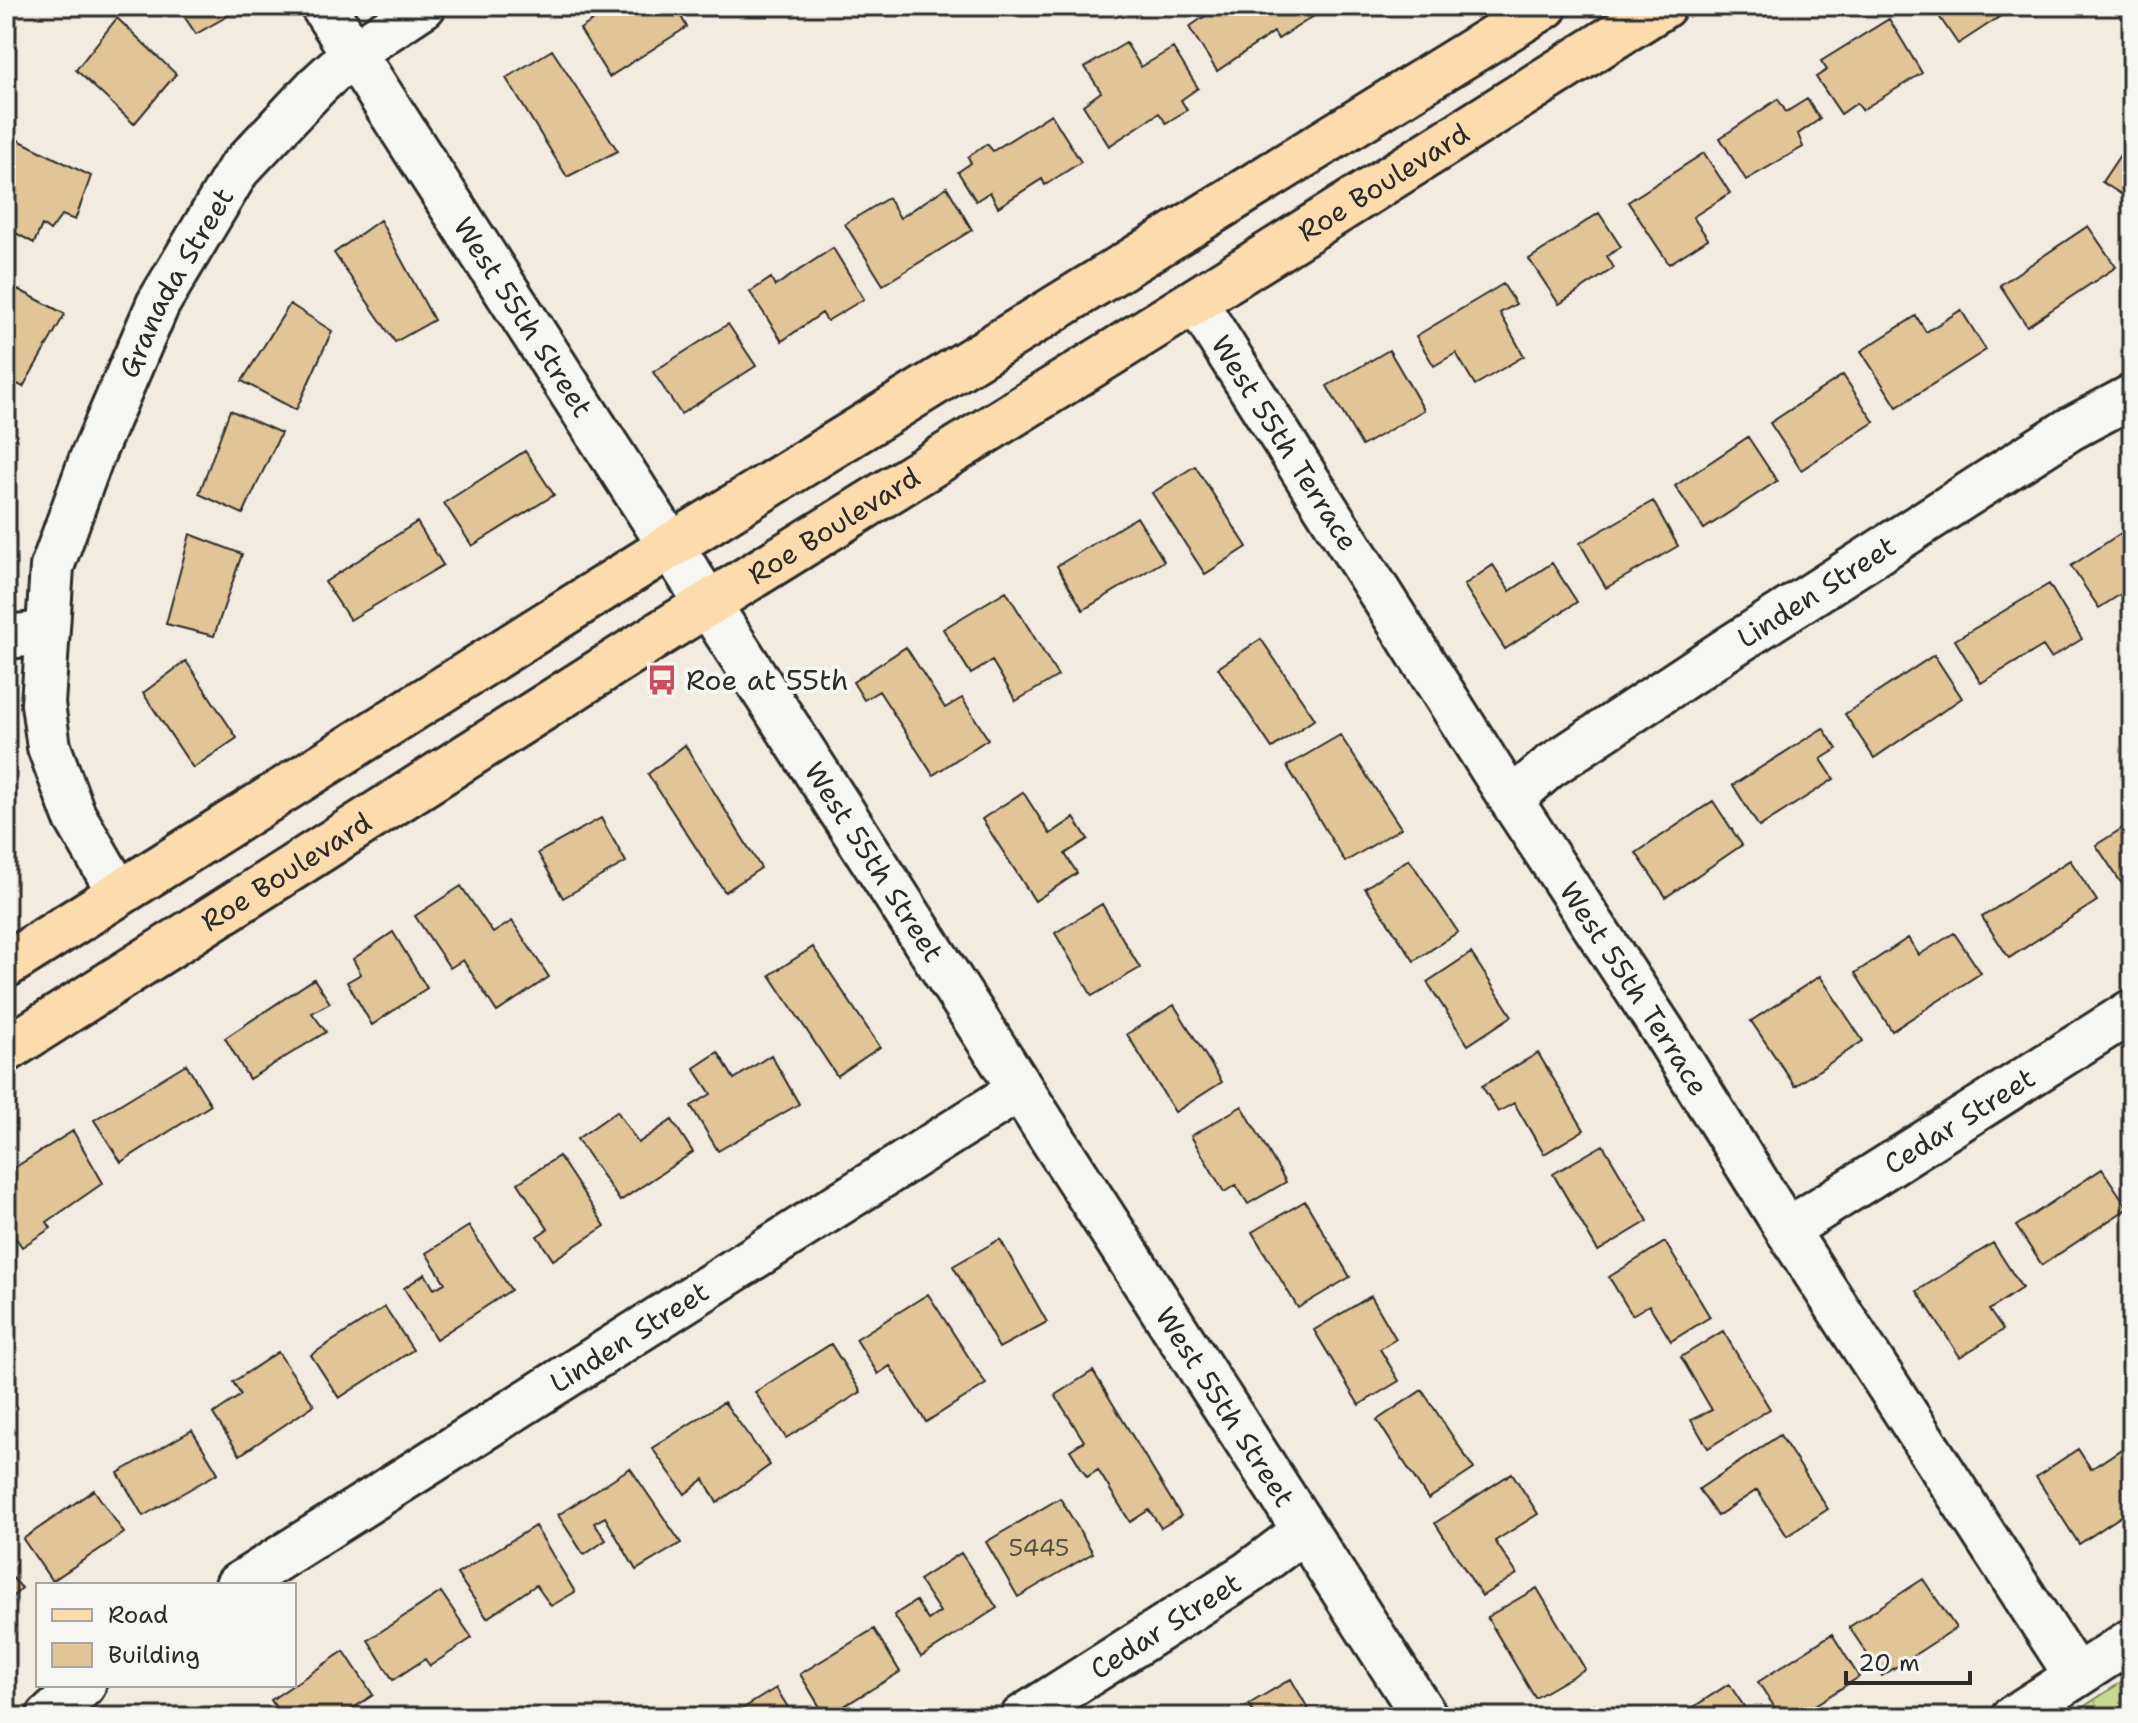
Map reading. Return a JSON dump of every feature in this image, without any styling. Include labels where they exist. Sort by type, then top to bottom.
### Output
[{"type":"main road","points":[[6,965],[672,545],[1545,6]]},
{"type":"main road","name":"Roe Boulevard","points":[[6,1050],[709,603],[1663,6]]},
{"type":"street","name":"West 55th Street","points":[[323,6],[1425,1717]]},
{"type":"street","name":"Granada Street","points":[[119,893],[74,815],[49,747],[43,704],[26,635],[91,459],[158,304],[238,170],[317,86],[353,53],[424,6]]},
{"type":"street","name":"West 55th Terrace","points":[[1195,301],[1511,800],[1663,1031],[1787,1230],[2076,1676]]},
{"type":"street","name":"Linden Street","points":[[1511,800],[1549,767],[1727,649],[2070,429],[2132,396]]},
{"type":"street","name":"Cedar Street","points":[[1787,1230],[2132,1011]]},
{"type":"street","name":"Linden Street","points":[[240,1583],[1019,1090]]},
{"type":"street","name":"Cedar Street","points":[[1022,1717],[1248,1573],[1305,1530]]},
{"type":"street","points":[[2013,1717],[2132,1640]]},
{"type":"street","points":[[48,1717],[82,1687]]},
{"type":"green space","points":[[2132,1675],[2132,1717],[2068,1717]]},
{"type":"building","points":[[177,6],[236,6],[238,10],[196,34]]},
{"type":"building","points":[[615,6],[675,6],[687,27],[609,77],[580,29]]},
{"type":"building","points":[[1220,6],[1308,6],[1314,16],[1278,39],[1274,32],[1217,71],[1189,27]]},
{"type":"building","points":[[1932,6],[2016,6],[1958,44]]},
{"type":"building","points":[[117,18],[176,74],[134,124],[76,70]]},
{"type":"building","points":[[1889,19],[1922,73],[1862,110],[1857,103],[1841,114],[1816,77],[1827,70],[1821,61]]},
{"type":"building","points":[[1126,43],[1141,67],[1173,48],[1198,88],[1181,100],[1187,110],[1166,123],[1159,113],[1109,146],[1083,105],[1101,92],[1085,67]]},
{"type":"building","points":[[552,50],[618,151],[567,177],[506,78]]},
{"type":"building","points":[[1778,99],[1786,112],[1807,99],[1820,119],[1798,134],[1803,147],[1746,180],[1720,138]]},
{"type":"building","points":[[1051,114],[1081,162],[1045,185],[1042,179],[998,207],[990,192],[976,201],[958,172],[971,163],[968,157],[987,144],[993,151]]},
{"type":"building","points":[[8,135],[91,176],[75,220],[62,215],[50,231],[42,225],[34,243],[6,228]]},
{"type":"building","points":[[2132,137],[2132,201],[2102,182]]},
{"type":"building","points":[[1704,153],[1730,193],[1693,217],[1708,239],[1669,264],[1628,202]]},
{"type":"building","points":[[947,187],[972,230],[883,285],[845,224],[888,198],[900,218]]},
{"type":"building","points":[[1599,213],[1621,247],[1607,256],[1614,268],[1559,304],[1529,259]]},
{"type":"building","points":[[380,220],[434,320],[395,342],[334,253]]},
{"type":"building","points":[[2088,226],[2116,267],[2027,326],[2000,285]]},
{"type":"building","points":[[833,248],[864,299],[827,321],[822,313],[782,341],[750,292],[771,278],[775,286]]},
{"type":"building","points":[[6,283],[65,314],[23,387],[6,378]]},
{"type":"building","points":[[1503,284],[1516,304],[1500,313],[1524,356],[1475,385],[1456,353],[1434,366],[1416,336]]},
{"type":"building","points":[[290,304],[332,331],[296,410],[242,381]]},
{"type":"building","points":[[1961,310],[1986,350],[1897,407],[1861,351],[1916,316],[1926,332]]},
{"type":"building","points":[[728,324],[756,366],[681,414],[653,372]]},
{"type":"building","points":[[1389,350],[1424,410],[1362,446],[1327,386]]},
{"type":"building","points":[[1843,375],[1874,422],[1801,470],[1770,423]]},
{"type":"building","points":[[230,410],[281,433],[243,514],[199,494]]},
{"type":"building","points":[[1748,437],[1777,481],[1704,529],[1675,486]]},
{"type":"building","points":[[525,451],[554,495],[472,546],[444,503]]},
{"type":"building","points":[[1195,466],[1247,547],[1205,574],[1152,493]]},
{"type":"building","points":[[1653,501],[1678,546],[1606,588],[1580,543]]},
{"type":"building","points":[[2132,511],[2132,587],[2099,608],[2071,566],[2130,527],[2124,516]]},
{"type":"building","points":[[1137,517],[1164,561],[1083,610],[1057,566]]},
{"type":"building","points":[[417,522],[443,565],[350,620],[325,582]]},
{"type":"building","points":[[190,534],[242,554],[214,636],[166,624]]},
{"type":"building","points":[[1552,563],[1577,602],[1505,649],[1464,585],[1493,565],[1510,591]]},
{"type":"building","points":[[2049,584],[2082,639],[2051,658],[2043,646],[1981,683],[1955,640]]},
{"type":"building","points":[[1006,591],[1058,676],[1016,701],[992,661],[971,674],[943,629]]},
{"type":"building","points":[[1261,639],[1315,719],[1272,748],[1218,668]]},
{"type":"building","points":[[906,647],[945,708],[962,698],[988,739],[933,775],[879,691],[864,700],[853,682]]},
{"type":"building","points":[[1934,655],[1962,698],[1874,758],[1845,714]]},
{"type":"building","points":[[186,661],[237,738],[193,768],[143,693]]},
{"type":"building","points":[[1823,728],[1837,749],[1821,759],[1834,779],[1759,827],[1733,785]]},
{"type":"building","points":[[1340,735],[1401,828],[1345,862],[1287,766]]},
{"type":"building","points":[[685,745],[761,868],[725,892],[648,774]]},
{"type":"building","points":[[1023,792],[1050,834],[1074,818],[1088,839],[1065,854],[1077,873],[1035,901],[982,819]]},
{"type":"building","points":[[1713,801],[1742,845],[1666,897],[1636,853]]},
{"type":"building","points":[[601,818],[626,862],[563,898],[538,853]]},
{"type":"building","points":[[2132,822],[2132,877],[2122,884],[2096,845]]},
{"type":"building","points":[[1409,859],[1458,932],[1414,961],[1365,888]]},
{"type":"building","points":[[2070,860],[2097,901],[2009,958],[1982,917]]},
{"type":"building","points":[[461,886],[493,933],[512,921],[549,977],[497,1012],[463,960],[450,968],[415,916]]},
{"type":"building","points":[[1102,904],[1140,968],[1092,996],[1055,933]]},
{"type":"building","points":[[393,932],[427,988],[372,1025],[347,982],[361,974],[353,959]]},
{"type":"building","points":[[1954,933],[1981,973],[1892,1031],[1855,973],[1908,938],[1919,955]]},
{"type":"building","points":[[813,947],[880,1047],[837,1076],[770,975]]},
{"type":"building","points":[[1471,953],[1512,1016],[1468,1045],[1427,982]]},
{"type":"building","points":[[1820,976],[1863,1041],[1795,1086],[1751,1021]]},
{"type":"building","points":[[314,979],[330,1003],[312,1013],[326,1032],[249,1079],[225,1038]]},
{"type":"building","points":[[1174,1005],[1222,1082],[1175,1112],[1127,1034]]},
{"type":"building","points":[[718,1052],[734,1079],[771,1055],[799,1104],[718,1151],[691,1106],[711,1094],[694,1068]]},
{"type":"building","points":[[1538,1053],[1584,1130],[1544,1154],[1514,1103],[1498,1112],[1482,1086]]},
{"type":"building","points":[[186,1064],[211,1105],[121,1162],[94,1120]]},
{"type":"building","points":[[1242,1106],[1286,1182],[1248,1204],[1236,1185],[1224,1192],[1191,1136]]},
{"type":"building","points":[[617,1111],[638,1143],[672,1120],[693,1152],[620,1201],[577,1139]]},
{"type":"building","points":[[73,1131],[103,1183],[47,1222],[51,1228],[22,1247],[6,1224],[6,1173]]},
{"type":"building","points":[[1603,1145],[1648,1221],[1598,1251],[1553,1174]]},
{"type":"building","points":[[559,1156],[605,1226],[553,1260],[537,1236],[548,1229],[518,1183]]},
{"type":"building","points":[[2102,1169],[2128,1208],[2042,1265],[2016,1226]]},
{"type":"building","points":[[1305,1201],[1350,1277],[1298,1308],[1252,1232]]},
{"type":"building","points":[[469,1226],[511,1290],[436,1339],[404,1288],[425,1274],[434,1289],[445,1283],[426,1253]]},
{"type":"building","points":[[1000,1239],[1047,1322],[999,1348],[953,1266]]},
{"type":"building","points":[[1665,1242],[1710,1317],[1671,1341],[1649,1305],[1632,1315],[1609,1277]]},
{"type":"building","points":[[1993,1243],[2022,1288],[1989,1310],[2003,1330],[1960,1357],[1917,1291]]},
{"type":"building","points":[[928,1294],[986,1384],[926,1422],[890,1366],[878,1374],[856,1339]]},
{"type":"building","points":[[1371,1296],[1396,1339],[1380,1349],[1399,1381],[1359,1405],[1314,1330]]},
{"type":"building","points":[[385,1307],[413,1350],[339,1398],[311,1355]]},
{"type":"building","points":[[1723,1331],[1770,1409],[1708,1448],[1691,1420],[1712,1410],[1681,1357]]},
{"type":"building","points":[[831,1344],[861,1392],[786,1438],[755,1392]]},
{"type":"building","points":[[278,1352],[314,1405],[240,1455],[213,1414],[241,1395],[233,1382]]},
{"type":"building","points":[[1093,1371],[1181,1516],[1161,1528],[1149,1510],[1130,1522],[1098,1470],[1087,1477],[1070,1450],[1084,1441],[1055,1395]]},
{"type":"building","points":[[1422,1390],[1474,1469],[1428,1499],[1377,1420]]},
{"type":"building","points":[[724,1402],[770,1465],[717,1503],[704,1479],[685,1494],[652,1448]]},
{"type":"building","points":[[192,1430],[218,1473],[143,1516],[118,1473]]},
{"type":"building","points":[[1780,1435],[1828,1509],[1787,1536],[1757,1490],[1717,1516],[1699,1489]]},
{"type":"building","points":[[2123,1448],[2132,1462],[2132,1509],[2079,1544],[2036,1477],[2078,1449],[2091,1469]]},
{"type":"building","points":[[630,1468],[681,1543],[636,1570],[605,1517],[594,1523],[606,1540],[584,1555],[558,1515]]},
{"type":"building","points":[[1512,1473],[1538,1514],[1495,1541],[1517,1574],[1482,1596],[1435,1523]]},
{"type":"building","points":[[94,1490],[124,1533],[52,1581],[23,1539]]},
{"type":"building","points":[[1060,1498],[1093,1553],[1018,1597],[986,1542]]},
{"type":"building","points":[[535,1526],[575,1592],[551,1606],[536,1585],[487,1618],[457,1574]]},
{"type":"building","points":[[961,1553],[997,1608],[921,1657],[894,1615],[916,1601],[928,1620],[940,1612],[919,1580]]},
{"type":"building","points":[[6,1571],[22,1588],[6,1603]]},
{"type":"building","points":[[1923,1579],[1956,1628],[1882,1676],[1849,1627]]},
{"type":"building","points":[[1537,1588],[1585,1669],[1535,1698],[1487,1617]]},
{"type":"building","points":[[441,1592],[472,1638],[430,1666],[425,1659],[393,1680],[368,1640]]},
{"type":"building","points":[[874,1629],[900,1672],[826,1717],[800,1674]]},
{"type":"building","points":[[1832,1634],[1859,1677],[1796,1717],[1781,1717],[1758,1682]]},
{"type":"building","points":[[344,1651],[373,1695],[340,1717],[282,1717],[271,1700],[290,1687],[296,1687],[296,1683]]},
{"type":"building","points":[[1291,1679],[1313,1717],[1256,1717],[1249,1704]]},
{"type":"building","points":[[1729,1684],[1751,1717],[1678,1717]]},
{"type":"building","points":[[776,1688],[794,1717],[729,1717]]},
{"type":"building","points":[[1594,1704],[1602,1717],[1574,1717]]},
{"type":"place","name":"Roe at 55th","points":[[662,680]]}]
